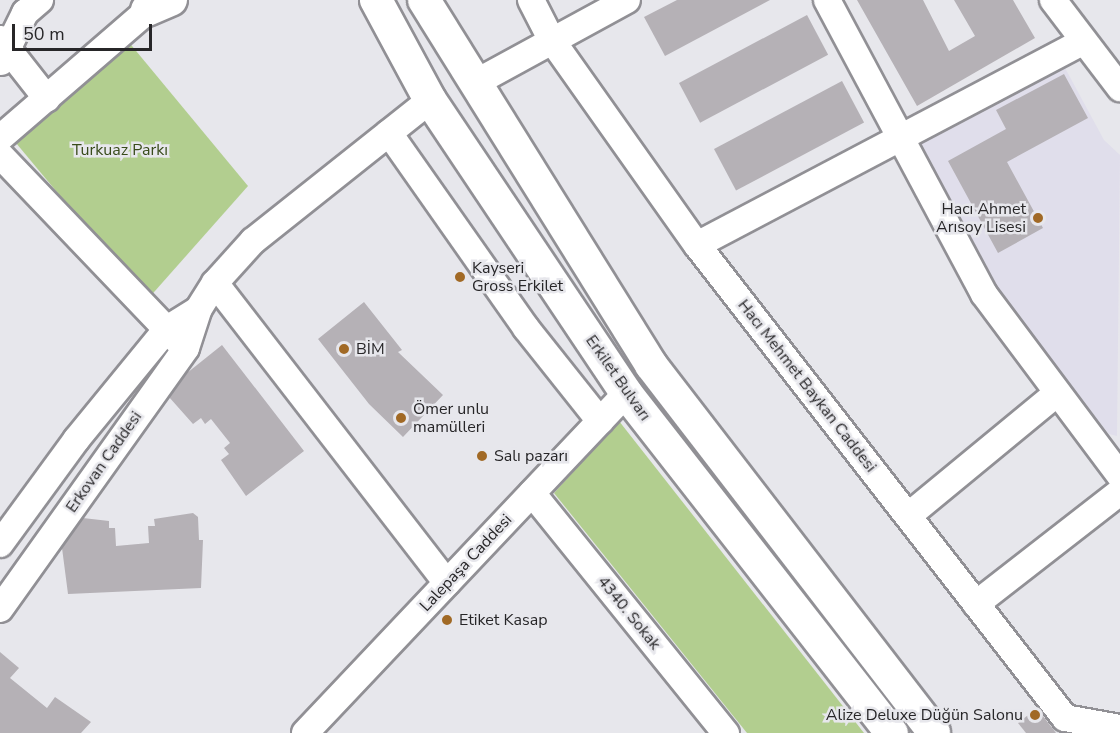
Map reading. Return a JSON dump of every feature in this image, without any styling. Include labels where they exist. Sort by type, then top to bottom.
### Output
[{"type":"main road","name":"Erkilet Bulvarı","points":[[376,0],[430,100],[626,393],[892,733]]},
{"type":"main road","points":[[424,0],[651,365],[934,733]]},
{"type":"street","points":[[40,0],[25,13],[3,52],[47,99]]},
{"type":"street","name":"Hacı Mehmet Baykan Caddesi","points":[[531,0],[551,39],[697,245],[1065,718],[1113,729]]},
{"type":"street","points":[[475,83],[551,39],[627,0]]},
{"type":"street","points":[[827,0],[897,138],[984,294],[1120,476]]},
{"type":"street","points":[[1053,0],[1120,88]]},
{"type":"street","points":[[0,138],[47,99],[154,2]]},
{"type":"street","points":[[697,245],[1084,41]]},
{"type":"street","name":"Erkovan Caddesi","points":[[0,609],[186,348],[198,310],[216,283],[253,241],[430,100]]},
{"type":"street","points":[[389,133],[526,328],[600,421]]},
{"type":"street","points":[[0,155],[186,348]]},
{"type":"street","points":[[216,283],[447,582]]},
{"type":"street","name":"Erkovan Caddesi","points":[[0,544],[76,440],[167,329],[198,310]]},
{"type":"street","name":"Lalepaşa Caddesi","points":[[305,733],[626,393]]},
{"type":"street","points":[[908,516],[1057,393]]},
{"type":"street","points":[[976,604],[1120,492]]},
{"type":"street","name":"4340. Sokak","points":[[532,493],[726,733]]},
{"type":"shaded area","name":"Hacı Ahmet Arısoy Lisesi","points":[[1064,66],[1104,140],[1120,155],[1117,436],[1109,434],[988,281],[917,146]]},
{"type":"green space","name":"Turkuaz Parkı","points":[[127,40],[248,186],[147,300],[16,143]]},
{"type":"green space","points":[[619,421],[864,733],[747,733],[554,493]]},
{"type":"building","points":[[677,0],[770,0],[665,56],[644,17]]},
{"type":"building","points":[[857,0],[923,0],[949,51],[975,36],[954,0],[1013,0],[1035,38],[917,106]]},
{"type":"building","points":[[807,15],[828,55],[700,123],[679,83]]},
{"type":"building","points":[[1064,74],[1088,118],[1007,162],[1043,228],[998,253],[948,161],[1006,129],[996,110]]},
{"type":"building","points":[[842,81],[864,122],[736,191],[714,149]]},
{"type":"building","points":[[364,302],[402,350],[398,352],[443,395],[403,437],[369,404],[318,339]]},
{"type":"building","points":[[222,345],[304,451],[246,496],[221,460],[229,454],[224,448],[230,443],[211,419],[205,424],[201,418],[193,424],[169,397],[187,373]]},
{"type":"building","points":[[193,513],[198,517],[199,540],[203,540],[201,588],[68,594],[62,548],[83,518],[109,521],[109,528],[115,528],[116,546],[149,543],[148,526],[155,526],[154,519]]},
{"type":"building","points":[[0,652],[19,668],[10,678],[47,708],[55,697],[91,722],[81,733],[0,733]]},
{"type":"building","name":"Alize Deluxe Düğün Salonu","points":[[1037,708],[1056,733],[1026,733],[1018,723]]},
{"type":"place","name":"Hacı Ahmet Arısoy Lisesi","points":[[1038,218]]},
{"type":"place","name":"Kayseri Gross Erkilet","points":[[460,277]]},
{"type":"place","name":"BİM","points":[[344,349]]},
{"type":"place","name":"Ömer unlu mamülleri","points":[[401,418]]},
{"type":"place","name":"Salı pazarı","points":[[482,456]]},
{"type":"place","name":"Etiket Kasap","points":[[447,620]]},
{"type":"place","name":"Alize Deluxe Düğün Salonu","points":[[1035,715]]}]
